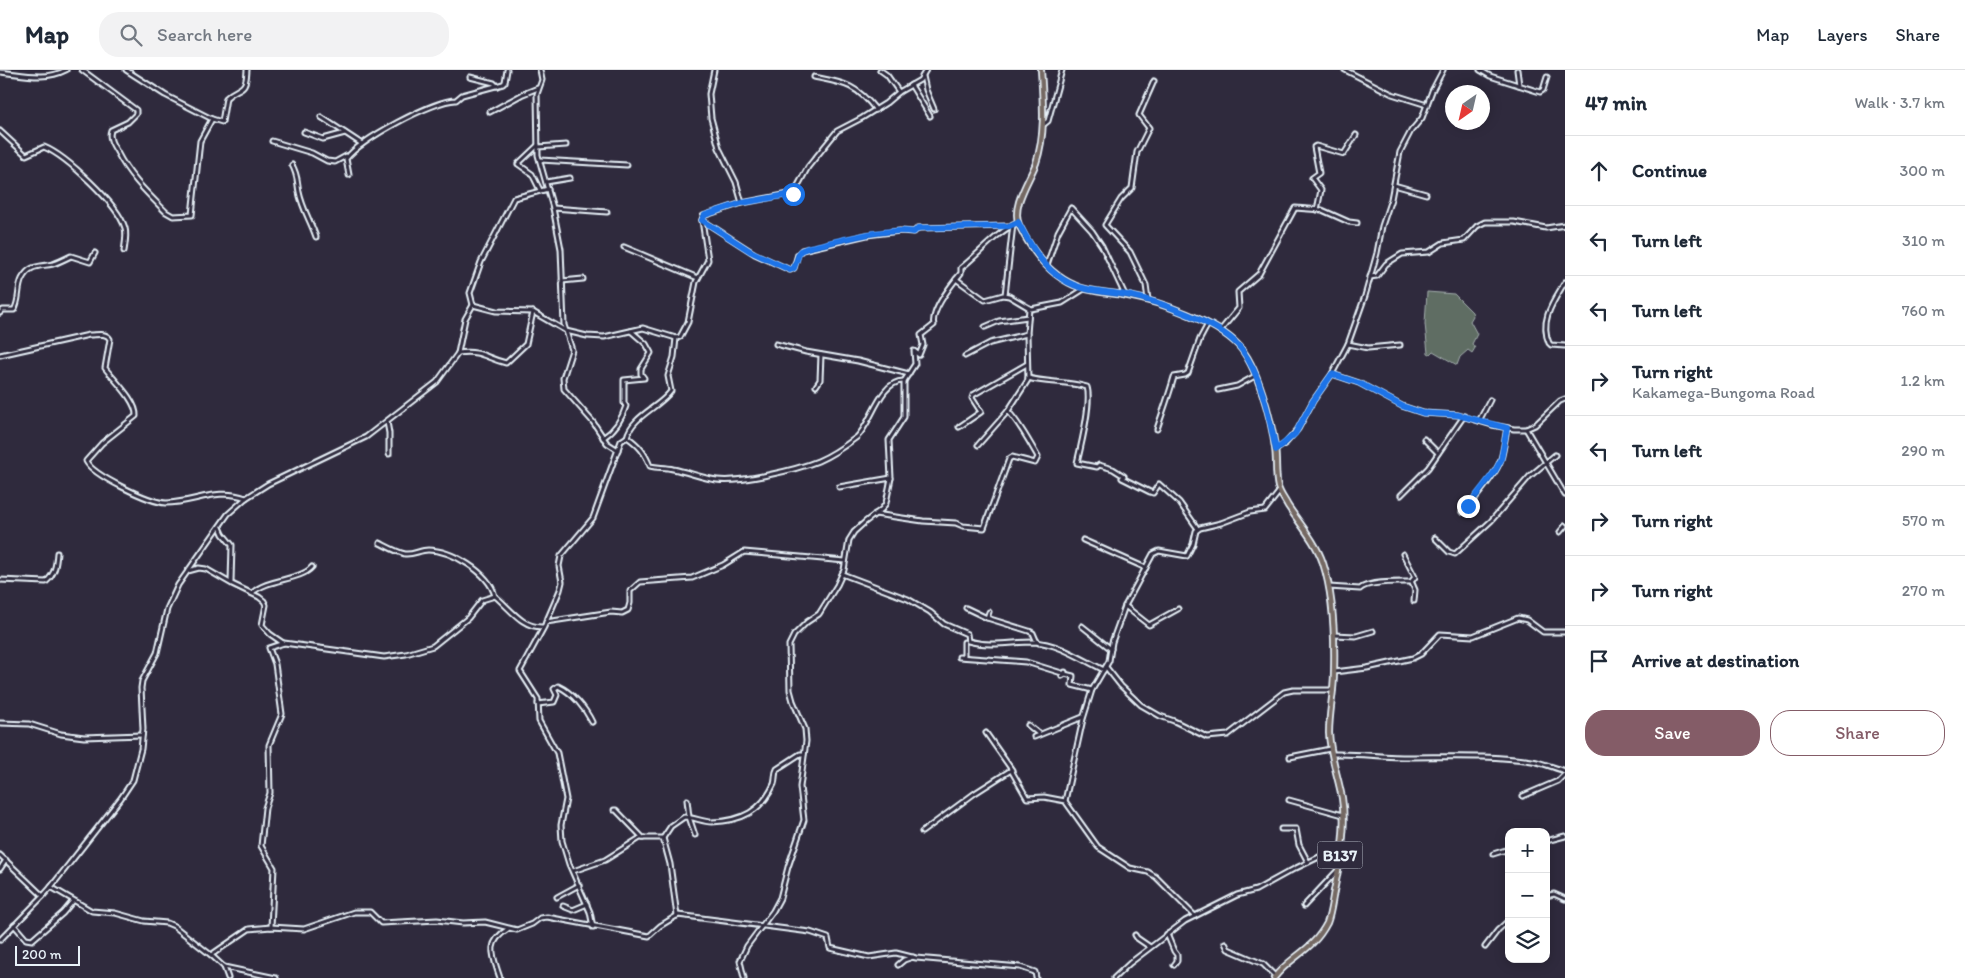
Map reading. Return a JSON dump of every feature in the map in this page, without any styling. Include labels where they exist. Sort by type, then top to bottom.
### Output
[{"type":"main road","points":[[1013,224],[1043,136],[1041,70]]},
{"type":"main road","name":"B137","points":[[1013,224],[1046,266],[1064,280],[1084,289],[1125,295],[1172,308],[1220,330],[1242,349],[1256,376],[1269,419],[1276,450],[1280,491],[1322,560],[1329,587],[1333,635],[1334,672],[1329,728],[1331,751],[1340,784],[1344,815],[1342,846],[1326,924],[1309,948],[1274,977]]},
{"type":"street","points":[[0,72],[42,77],[56,75],[66,70]]},
{"type":"street","points":[[82,70],[136,110],[133,118],[110,130],[110,138],[123,165],[132,178],[166,212],[173,216],[192,215],[200,141],[212,119]]},
{"type":"street","points":[[126,70],[165,95],[212,119],[222,122],[226,98],[245,86],[248,70]]},
{"type":"street","points":[[272,141],[327,161],[335,162],[400,122],[442,101],[456,100],[464,94],[506,82],[507,70]]},
{"type":"street","points":[[540,70],[542,80],[538,88],[538,146],[561,249],[562,302],[566,331],[572,350],[563,378],[564,389],[593,422],[607,443],[618,450]]},
{"type":"street","points":[[714,70],[708,94],[711,118],[719,148],[736,182],[742,203]]},
{"type":"street","points":[[880,70],[887,75],[899,92]]},
{"type":"street","points":[[473,305],[496,311],[538,313],[566,331],[593,337],[648,328],[676,338],[680,337],[688,322],[698,278],[708,260],[702,220],[705,215],[742,203],[794,193],[808,167],[833,135],[843,126],[876,110],[923,76],[926,70]]},
{"type":"street","points":[[1044,125],[1048,121],[1062,70]]},
{"type":"street","points":[[1345,70],[1392,94],[1428,105]]},
{"type":"street","points":[[1276,450],[1295,434],[1348,344],[1370,277],[1394,185],[1400,152],[1411,131],[1422,118],[1444,70]]},
{"type":"street","points":[[1480,70],[1490,76],[1540,92],[1547,78]]},
{"type":"street","points":[[1517,70],[1519,85]]},
{"type":"street","points":[[923,76],[926,90],[934,109]]},
{"type":"street","points":[[470,77],[494,83],[497,86]]},
{"type":"street","points":[[814,77],[838,80],[854,88],[865,96],[876,110]]},
{"type":"street","points":[[1148,301],[1147,289],[1130,252],[1105,225],[1121,199],[1132,188],[1137,152],[1149,128],[1139,115],[1154,81]]},
{"type":"street","points":[[911,85],[930,116]]},
{"type":"street","points":[[490,112],[538,88]]},
{"type":"street","points":[[321,117],[362,144]]},
{"type":"street","points":[[0,131],[26,155],[44,147],[54,151],[88,179],[116,212],[125,228],[124,251]]},
{"type":"street","points":[[304,132],[322,139],[346,133]]},
{"type":"street","points":[[1317,210],[1320,190],[1312,178],[1319,172],[1314,147],[1344,154],[1356,135]]},
{"type":"street","points":[[540,190],[532,174],[518,164],[538,146],[566,145]]},
{"type":"street","points":[[349,155],[345,161],[349,176]]},
{"type":"street","points":[[540,160],[627,166]]},
{"type":"street","points":[[292,166],[297,173],[303,206],[316,237]]},
{"type":"street","points":[[546,182],[570,178]]},
{"type":"street","points":[[1394,185],[1426,194]]},
{"type":"street","points":[[0,938],[51,887],[130,786],[136,771],[142,735],[142,681],[157,653],[167,610],[178,585],[228,514],[246,498],[287,473],[366,438],[437,382],[458,353],[465,319],[473,305],[470,293],[481,262],[512,200],[516,197],[548,189]]},
{"type":"street","points":[[553,208],[607,212]]},
{"type":"street","points":[[1046,266],[1055,239],[1071,208],[1092,231],[1102,246],[1125,295]]},
{"type":"street","points":[[1220,330],[1239,308],[1238,292],[1257,277],[1285,230],[1294,209],[1307,208],[1317,210],[1332,214],[1349,222],[1357,223]]},
{"type":"street","points":[[702,220],[750,251],[790,270],[794,268],[798,254],[802,250],[856,238],[900,231],[914,232],[918,228],[1013,224]]},
{"type":"street","points":[[1370,277],[1377,276],[1386,264],[1402,254],[1429,252],[1443,243],[1464,240],[1477,226],[1484,222],[1514,222],[1546,228],[1565,225]]},
{"type":"street","points":[[744,978],[740,961],[747,946],[780,898],[804,820],[800,787],[805,729],[790,690],[789,645],[794,634],[819,614],[842,574],[849,540],[858,528],[886,503],[891,478],[889,440],[904,415],[904,381],[915,364],[914,351],[919,355],[923,345],[921,335],[934,325],[932,319],[936,308],[961,272],[961,268],[982,252],[996,235],[1013,224]]},
{"type":"street","points":[[1005,296],[1013,224]]},
{"type":"street","points":[[624,247],[698,278]]},
{"type":"street","points":[[0,313],[3,310],[14,310],[18,302],[22,280],[28,271],[40,265],[55,263],[71,256],[90,262],[95,253]]},
{"type":"street","points":[[562,281],[583,279]]},
{"type":"street","points":[[956,279],[986,300],[1005,296],[1014,298],[1029,308],[1056,305],[1084,289]]},
{"type":"street","points":[[1565,282],[1552,304],[1545,323],[1549,343],[1551,345],[1565,346]]},
{"type":"street","points":[[978,445],[1008,411],[1028,378],[1027,334],[1029,308]]},
{"type":"street","points":[[458,353],[484,354],[506,363],[526,344],[533,312]]},
{"type":"street","points":[[985,327],[999,321],[1028,316]]},
{"type":"street","points":[[1157,429],[1163,407],[1168,402],[1174,377],[1188,373],[1200,339],[1208,324]]},
{"type":"street","points":[[603,438],[609,434],[624,415],[626,406],[624,404],[624,380],[644,378],[641,374],[641,369],[651,353],[646,344],[631,331]]},
{"type":"street","points":[[0,355],[89,335],[104,334],[108,336],[110,340],[105,368],[132,401],[136,416],[102,443],[86,461],[89,466],[104,478],[122,487],[166,503],[203,496],[228,494],[246,498]]},
{"type":"street","points":[[965,356],[990,343],[1027,334]]},
{"type":"street","points":[[593,927],[587,904],[569,864],[562,841],[561,825],[566,799],[557,753],[539,721],[538,699],[520,671],[544,627],[560,590],[562,582],[558,566],[561,556],[593,518],[621,441],[627,437],[632,427],[640,419],[671,391],[668,376],[674,357],[676,338]]},
{"type":"street","points":[[776,344],[909,374]]},
{"type":"street","points":[[1348,344],[1368,348],[1400,346]]},
{"type":"street","points":[[816,386],[820,380],[821,355]]},
{"type":"street","points":[[959,427],[980,412],[972,398],[973,395],[1027,364]]},
{"type":"street","points":[[1332,374],[1359,383],[1402,406],[1423,413],[1464,416],[1507,428],[1526,429],[1534,425],[1560,401],[1565,399]]},
{"type":"street","points":[[1218,390],[1237,386],[1256,376]]},
{"type":"street","points":[[1028,378],[1087,387],[1087,401],[1078,464],[1097,467],[1099,465],[1113,469],[1124,476],[1122,478],[1150,492],[1153,492],[1159,484],[1179,502],[1198,529]]},
{"type":"street","points":[[627,437],[645,452],[650,466],[719,480],[745,479],[812,463],[835,452],[859,434],[886,391],[896,383],[904,381]]},
{"type":"street","points":[[1479,421],[1490,400]]},
{"type":"street","points":[[875,514],[984,528],[1009,459],[1012,457],[1035,463],[1038,459],[1018,422],[1008,411]]},
{"type":"street","points":[[1401,495],[1428,468],[1464,416]]},
{"type":"street","points":[[387,422],[389,454]]},
{"type":"street","points":[[1462,512],[1495,471],[1501,460],[1507,428]]},
{"type":"street","points":[[1526,429],[1565,495]]},
{"type":"street","points":[[1424,439],[1438,453]]},
{"type":"street","points":[[1434,538],[1449,552],[1455,554],[1491,521],[1516,491],[1555,455]]},
{"type":"street","points":[[840,487],[891,478]]},
{"type":"street","points":[[1198,529],[1250,512],[1265,510],[1280,491]]},
{"type":"street","points":[[220,526],[222,534],[232,545],[231,583]]},
{"type":"street","points":[[1560,532],[1565,526]]},
{"type":"street","points":[[1065,801],[1092,690],[1105,668],[1126,606],[1157,551],[1187,556],[1192,548],[1198,529]]},
{"type":"street","points":[[1084,540],[1146,568]]},
{"type":"street","points":[[380,543],[406,554],[427,550],[442,552],[474,568],[483,575],[493,589],[495,596],[522,621],[536,627],[544,627]]},
{"type":"street","points":[[546,622],[611,612],[622,613],[628,610],[630,591],[640,582],[692,578],[724,565],[744,552],[845,560]]},
{"type":"street","points":[[0,580],[46,582],[55,570],[57,553]]},
{"type":"street","points":[[1403,554],[1415,577],[1411,582]]},
{"type":"street","points":[[252,593],[270,582],[296,575],[312,567]]},
{"type":"street","points":[[187,572],[206,568],[264,600],[266,605],[262,626],[284,643]]},
{"type":"street","points":[[842,574],[920,606],[944,624],[967,634],[968,641],[993,645],[1039,643],[1105,668],[1121,686],[1155,714],[1178,722],[1201,735],[1213,738],[1228,735],[1284,692],[1293,690],[1333,690]]},
{"type":"street","points":[[1329,587],[1360,589],[1364,585],[1411,582]]},
{"type":"street","points":[[1411,582],[1415,590],[1414,601]]},
{"type":"street","points":[[271,927],[274,868],[261,846],[265,808],[270,794],[270,745],[282,714],[275,664],[268,648],[284,643],[384,657],[406,654],[433,646],[468,618],[482,600],[495,596]]},
{"type":"street","points":[[1126,606],[1149,625],[1178,608]]},
{"type":"street","points":[[966,608],[987,618],[1033,633],[1039,643]]},
{"type":"street","points":[[987,618],[989,612]]},
{"type":"street","points":[[1334,672],[1367,668],[1413,658],[1421,654],[1442,634],[1473,636],[1518,618],[1527,620],[1543,632],[1565,632]]},
{"type":"street","points":[[1082,626],[1111,649]]},
{"type":"street","points":[[1022,630],[1026,627]]},
{"type":"street","points":[[1333,635],[1356,636],[1373,631]]},
{"type":"street","points":[[964,642],[961,657],[1026,662],[1073,676],[1072,685],[1092,690]]},
{"type":"street","points":[[538,704],[554,702],[557,695],[554,689],[558,686],[580,704],[592,722]]},
{"type":"street","points":[[1028,725],[1036,735],[1084,717]]},
{"type":"street","points":[[0,722],[29,724],[60,734],[84,737],[142,735]]},
{"type":"street","points":[[986,733],[1013,771],[1027,798],[1044,797],[1065,801],[1098,847],[1130,868],[1148,872],[1156,877],[1195,916]]},
{"type":"street","points":[[1290,757],[1331,751],[1456,758],[1497,757],[1532,761],[1565,773],[1558,781],[1523,796]]},
{"type":"street","points":[[663,838],[680,819],[689,817],[711,822],[748,815],[764,803],[776,778],[775,772],[777,769],[800,754],[804,754]]},
{"type":"street","points":[[922,832],[975,793],[1010,771],[1013,771]]},
{"type":"street","points":[[687,800],[689,817],[695,835]]},
{"type":"street","points":[[1289,800],[1344,815]]},
{"type":"street","points":[[614,810],[635,828],[642,838]]},
{"type":"street","points":[[635,828],[636,841]]},
{"type":"street","points":[[1281,829],[1296,829],[1299,845],[1308,862]]},
{"type":"street","points":[[1550,840],[1565,836]]},
{"type":"street","points":[[573,871],[605,860],[642,838],[663,838]]},
{"type":"street","points":[[663,838],[670,864],[677,916]]},
{"type":"street","points":[[1114,978],[1150,947],[1195,916],[1237,894],[1256,890],[1342,846]]},
{"type":"street","points":[[1493,854],[1505,851]]},
{"type":"street","points":[[0,855],[43,896]]},
{"type":"street","points":[[0,869],[6,860]]},
{"type":"street","points":[[1304,906],[1338,869]]},
{"type":"street","points":[[557,897],[568,889],[579,885]]},
{"type":"street","points":[[51,887],[92,911],[115,913],[144,921],[167,922],[211,955],[224,967],[228,978]]},
{"type":"street","points":[[1550,895],[1554,894],[1565,899]]},
{"type":"street","points":[[14,925],[26,939],[32,940],[63,913],[73,901]]},
{"type":"street","points":[[568,907],[572,904]]},
{"type":"street","points":[[564,906],[573,910],[587,904]]},
{"type":"street","points":[[211,955],[249,929],[271,927],[308,928],[354,912],[370,912],[382,923],[438,920],[463,923],[485,922],[508,929],[522,930],[540,918],[547,917],[649,936],[660,926],[677,916],[810,932],[828,938],[830,948],[869,958],[896,953],[914,957],[1020,967],[1034,972],[1036,978]]},
{"type":"street","points":[[1485,947],[1505,924]]},
{"type":"street","points":[[500,978],[493,952],[493,943],[498,935],[508,929]]},
{"type":"street","points":[[1167,934],[1177,955],[1177,961],[1174,965]]},
{"type":"street","points":[[1136,935],[1137,938],[1150,947]]},
{"type":"street","points":[[1224,943],[1228,949],[1263,964],[1274,977]]},
{"type":"street","points":[[898,964],[914,957]]},
{"type":"street","points":[[224,967],[276,978]]},
{"type":"green space","points":[[1427,292],[1454,294],[1472,312],[1473,316],[1470,321],[1477,334],[1472,344],[1475,348],[1472,353],[1468,350],[1460,357],[1457,365],[1433,351],[1430,354],[1428,353],[1425,324]]},
{"type":"route","points":[[793,194],[742,203],[705,215],[702,220],[750,251],[790,270],[794,268],[800,251],[810,247],[885,233],[914,232],[918,228],[1009,226],[1018,222],[1027,240],[1045,264],[1074,286],[1128,295],[1172,308],[1220,330],[1238,344],[1256,376],[1276,450],[1295,434],[1313,401],[1332,374],[1359,383],[1406,408],[1423,413],[1458,415],[1507,428],[1501,460],[1495,471],[1468,506]]}]
